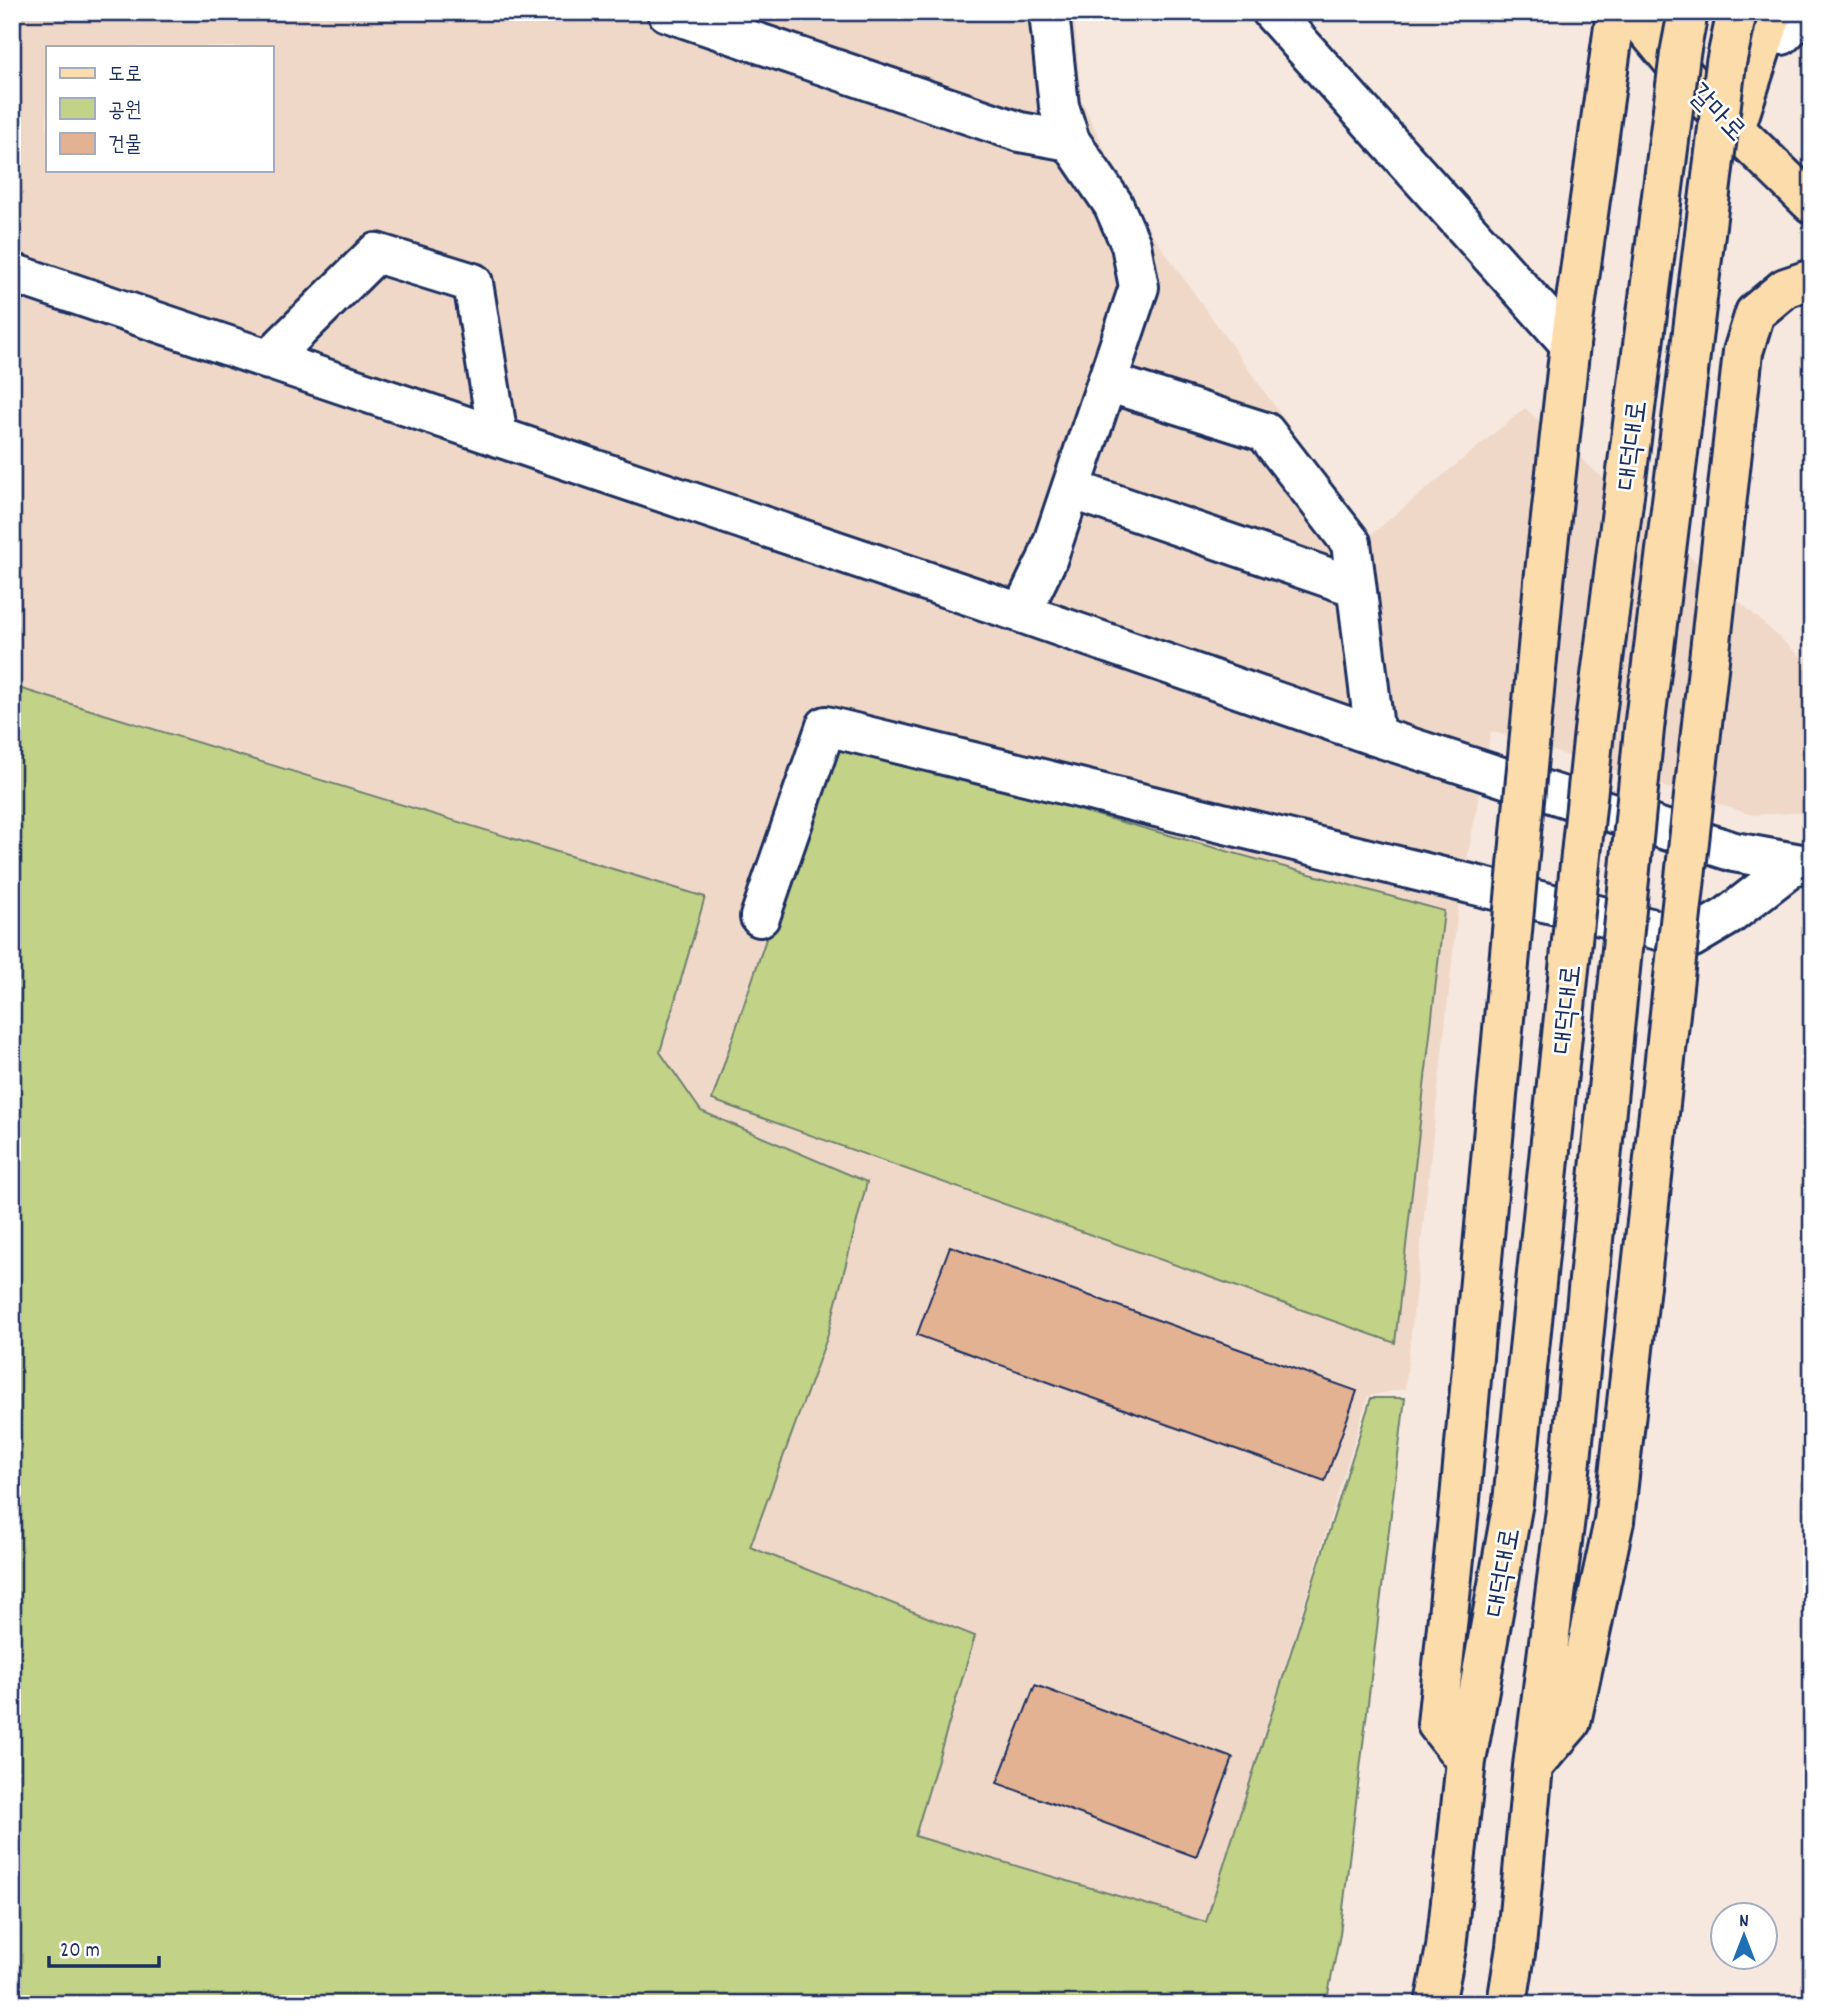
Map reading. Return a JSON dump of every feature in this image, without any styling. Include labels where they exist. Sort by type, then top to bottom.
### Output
[{"type":"main road","points":[[1466,1762],[1437,1724],[1544,582],[1570,344],[1616,12]]},
{"type":"main road","name":"갈마로","points":[[1632,12],[1704,99],[1812,204]]},
{"type":"main road","name":"대덕대로","points":[[1436,2004],[1446,1948],[1466,1762],[1513,1502],[1594,732],[1680,54],[1688,12]]},
{"type":"main road","name":"대덕대로","points":[[1507,2004],[1517,1947],[1533,1766],[1566,1510],[1644,729],[1726,63],[1737,12]]},
{"type":"main road","points":[[1735,129],[1787,20]]},
{"type":"main road","points":[[1533,1766],[1571,1722],[1614,1521],[1743,352],[1755,313],[1785,288],[1812,279]]},
{"type":"street","points":[[667,12],[1020,132],[1070,141]]},
{"type":"street","points":[[1021,613],[1047,560],[1139,287],[1131,245],[1113,204],[1070,141],[1059,106],[1049,12]]},
{"type":"street","points":[[1272,12],[1570,344]]},
{"type":"street","points":[[268,360],[376,253],[473,283],[498,436]]},
{"type":"street","points":[[12,273],[1021,613],[1375,736],[1734,852],[1803,865]]},
{"type":"street","points":[[1107,382],[1265,432],[1351,543],[1375,736]]},
{"type":"street","points":[[1071,489],[1356,587]]},
{"type":"street","points":[[760,917],[826,726],[1691,938],[1803,865]]},
{"type":"shaded area","points":[[12,12],[1074,12],[1081,99],[1130,203],[1368,537],[1525,408],[1812,667],[1812,812],[1752,815],[1491,731],[1458,909],[1405,1389],[1368,1396],[1206,1922],[914,1836],[974,1636],[750,1547],[827,1338],[867,1182],[701,1111],[660,1052],[704,897],[12,686]]},
{"type":"green space","points":[[12,686],[705,897],[660,1052],[701,1111],[867,1182],[827,1338],[750,1547],[975,1636],[915,1836],[1206,1922],[1371,1398],[1405,1398],[1340,1934],[1326,2004],[12,2004]]},
{"type":"green space","points":[[832,742],[1444,911],[1395,1343],[712,1100]]},
{"type":"building","points":[[950,1246],[1357,1391],[1325,1481],[917,1335]]},
{"type":"building","points":[[1035,1685],[1233,1758],[1196,1857],[997,1783]]}]
